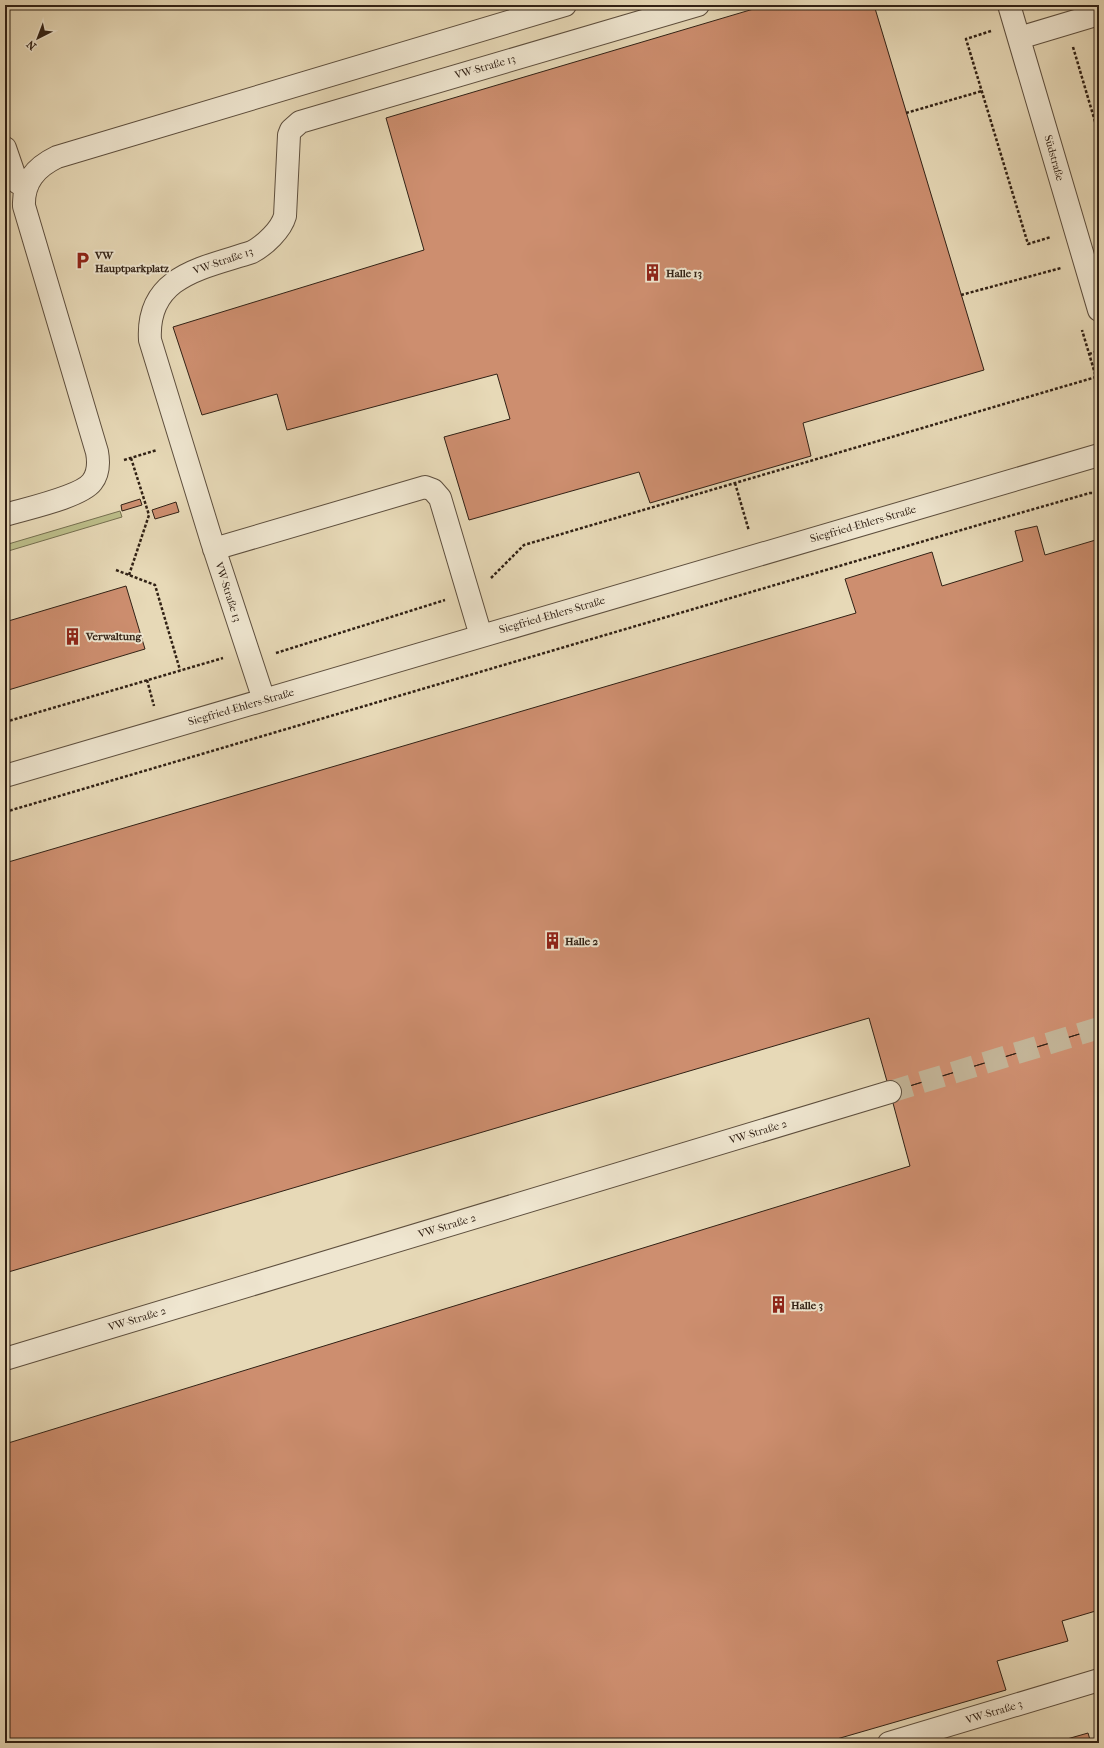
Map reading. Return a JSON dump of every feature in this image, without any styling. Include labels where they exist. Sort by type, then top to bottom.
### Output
[{"type":"street","points":[[5,515],[80,492],[92,482],[98,468],[97,452],[24,206],[26,188],[34,173],[41,166],[56,157],[565,5]]},
{"type":"street","name":"VW-Straße 13","points":[[264,700],[214,549],[150,340],[149,327],[152,315],[162,294],[179,278],[189,272],[252,252],[264,245],[280,225],[285,216],[290,135],[291,130],[296,124],[698,5]]},
{"type":"street","name":"Südstraße","points":[[1009,5],[1099,310]]},
{"type":"street","points":[[1019,38],[1099,14]]},
{"type":"street","points":[[5,148],[15,177],[26,188]]},
{"type":"street","name":"Siegfried-Ehlers-Straße","points":[[5,776],[1099,455]]},
{"type":"street","points":[[214,549],[425,486],[433,490],[440,498],[481,636]]},
{"type":"street","name":"VW-Straße 2","points":[[5,1359],[890,1092]]},
{"type":"street","name":"VW-Straße 3","points":[[890,1743],[1099,1680]]},
{"type":"path","points":[[991,24],[993,31],[966,39],[1028,244],[1054,236]]},
{"type":"path","points":[[1066,24],[1099,135]]},
{"type":"path","points":[[906,113],[982,91]]},
{"type":"path","points":[[961,295],[1063,268],[1061,261]]},
{"type":"path","points":[[5,722],[227,657],[272,654],[478,591],[524,545],[1096,377],[1081,325]]},
{"type":"path","points":[[1089,354],[1099,351]]},
{"type":"path","points":[[130,575],[149,515],[131,458]]},
{"type":"path","points":[[5,812],[984,523],[1090,493],[1099,493]]},
{"type":"path","points":[[116,570],[155,585],[180,670]]},
{"type":"green space","points":[[120,511],[122,517],[5,552],[5,545]]},
{"type":"building","name":"Halle 13","points":[[767,5],[874,5],[984,370],[803,423],[811,456],[650,503],[639,472],[469,520],[444,437],[510,419],[497,374],[287,430],[277,394],[202,415],[173,327],[424,250],[386,118]]},
{"type":"building","points":[[140,499],[142,505],[122,511],[121,505]]},
{"type":"building","points":[[176,502],[179,512],[155,519],[152,510]]},
{"type":"building","name":"Halle 2","points":[[1037,526],[1045,555],[1099,539],[1099,1028],[890,1092],[869,1018],[5,1273],[5,863],[856,613],[845,579],[932,552],[942,586],[1023,561],[1015,531]]},
{"type":"building","name":"Verwaltung","points":[[126,586],[145,649],[5,691],[5,622]]},
{"type":"building","name":"Halle 3","points":[[1099,1028],[1099,1610],[1062,1621],[1068,1641],[997,1661],[1006,1690],[823,1743],[5,1743],[5,1444],[910,1166],[890,1092]]},
{"type":"building","points":[[1088,1733],[1091,1743],[1053,1743]]},
{"type":"tunnel","points":[[890,1092],[1099,1028]]},
{"type":"place","name":"VW Hauptparkplatz","points":[[82,261]]},
{"type":"place","name":"Halle 13","points":[[653,273]]},
{"type":"place","name":"Verwaltung","points":[[73,636]]},
{"type":"place","name":"Halle 2","points":[[552,941]]},
{"type":"place","name":"Halle 3","points":[[778,1305]]}]
